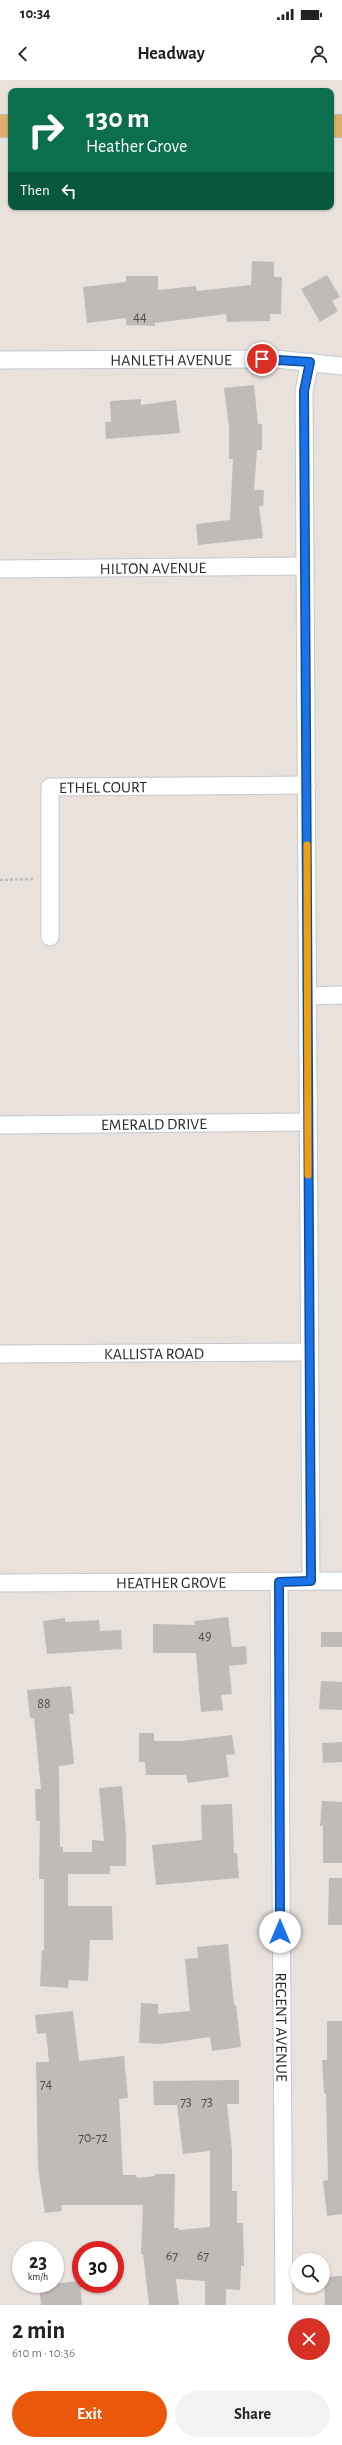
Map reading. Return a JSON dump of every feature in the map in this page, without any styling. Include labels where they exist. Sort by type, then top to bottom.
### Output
[{"type":"street","name":"HANLETH AVENUE","points":[[0,360],[276,359],[342,366]]},
{"type":"street","points":[[310,362],[304,391],[311,1581]]},
{"type":"street","name":"HILTON AVENUE","points":[[0,569],[306,566]]},
{"type":"street","name":"ETHEL COURT","points":[[50,937],[50,788],[307,785]]},
{"type":"street","points":[[308,996],[342,995]]},
{"type":"street","name":"EMERALD DRIVE","points":[[0,1125],[308,1122]]},
{"type":"street","name":"KALLISTA ROAD","points":[[0,1354],[309,1352]]},
{"type":"street","name":"HEATHER GROVE","points":[[0,1583],[342,1581]]},
{"type":"street","name":"REGENT AVENUE","points":[[279,1582],[284,2305]]},
{"type":"path","points":[[0,880],[50,879]]},
{"type":"building","points":[[252,261],[274,262],[274,277],[282,277],[281,314],[270,314],[270,321],[227,322],[226,314],[155,323],[155,326],[126,325],[126,318],[87,323],[83,287],[126,282],[126,276],[158,276],[158,290],[196,286],[197,291],[251,285]]},
{"type":"building","points":[[327,275],[340,297],[332,301],[338,311],[320,322],[301,289]]},
{"type":"building","points":[[254,385],[258,424],[262,424],[262,450],[257,450],[254,490],[264,490],[263,506],[259,506],[263,538],[198,545],[196,524],[230,520],[233,459],[229,459],[229,427],[224,388]]},
{"type":"building","points":[[141,399],[141,405],[176,400],[180,433],[106,439],[105,422],[111,422],[110,401]]},
{"type":"building","points":[[228,1617],[232,1647],[246,1646],[247,1664],[229,1666],[232,1694],[221,1695],[223,1710],[201,1712],[196,1653],[153,1653],[153,1624],[195,1625],[194,1621]]},
{"type":"building","points":[[65,1618],[65,1622],[99,1620],[100,1631],[121,1630],[122,1649],[47,1654],[43,1621]]},
{"type":"building","points":[[321,1632],[342,1632],[342,1647],[321,1647]]},
{"type":"building","points":[[321,1681],[342,1682],[342,1710],[319,1709]]},
{"type":"building","points":[[71,1686],[74,1714],[69,1714],[74,1764],[59,1766],[60,1847],[63,1847],[63,1852],[92,1852],[92,1840],[104,1841],[99,1788],[122,1786],[126,1835],[126,1866],[110,1866],[110,1874],[68,1874],[68,1906],[112,1906],[113,1940],[90,1940],[88,1981],[69,1980],[68,1988],[40,1986],[42,1950],[44,1951],[44,1879],[39,1879],[40,1821],[36,1821],[35,1789],[41,1789],[34,1718],[30,1718],[27,1690]]},
{"type":"building","points":[[139,1733],[154,1733],[154,1741],[181,1741],[232,1735],[235,1754],[226,1755],[229,1777],[188,1783],[186,1775],[146,1775],[145,1762],[139,1762]]},
{"type":"building","points":[[342,1742],[342,1762],[323,1763],[322,1743]]},
{"type":"building","points":[[322,1801],[342,1802],[342,1863],[323,1863],[323,1826],[320,1826]]},
{"type":"building","points":[[232,1804],[234,1853],[237,1853],[239,1878],[156,1885],[152,1845],[202,1840],[201,1805]]},
{"type":"building","points":[[329,1878],[342,1878],[342,1925],[328,1925]]},
{"type":"building","points":[[228,1944],[234,2005],[236,2005],[241,2047],[212,2051],[210,2037],[161,2044],[139,2043],[141,2003],[158,2004],[158,2014],[190,2011],[185,1959],[198,1958],[197,1947]]},
{"type":"building","points":[[73,2011],[79,2061],[124,2056],[128,2098],[119,2099],[123,2175],[136,2175],[137,2178],[155,2176],[155,2174],[175,2174],[174,2228],[179,2228],[179,2230],[210,2227],[210,2151],[183,2154],[177,2105],[154,2105],[153,2081],[239,2080],[239,2104],[227,2104],[232,2150],[232,2191],[237,2191],[237,2223],[243,2223],[244,2266],[241,2266],[240,2290],[226,2289],[226,2305],[205,2305],[205,2281],[176,2279],[179,2305],[149,2305],[143,2254],[141,2254],[143,2205],[61,2205],[62,2211],[45,2213],[38,2168],[36,2062],[49,2062],[46,2033],[37,2034],[35,2015]]},
{"type":"building","points":[[327,2021],[342,2021],[342,2214],[327,2216],[323,2181],[328,2180],[326,2093],[324,2093],[322,2060],[327,2060]]},
{"type":"building","points":[[342,2276],[342,2305],[325,2305],[325,2293],[330,2293],[330,2277]]},
{"type":"building","points":[[72,2282],[72,2293],[81,2293],[82,2305],[41,2305],[40,2293],[64,2293],[64,2283]]},
{"type":"slow traffic","points":[[307,845],[308,1175]]},
{"type":"route","points":[[262,359],[310,362],[304,391],[311,1581],[279,1582],[280,1932]]}]
